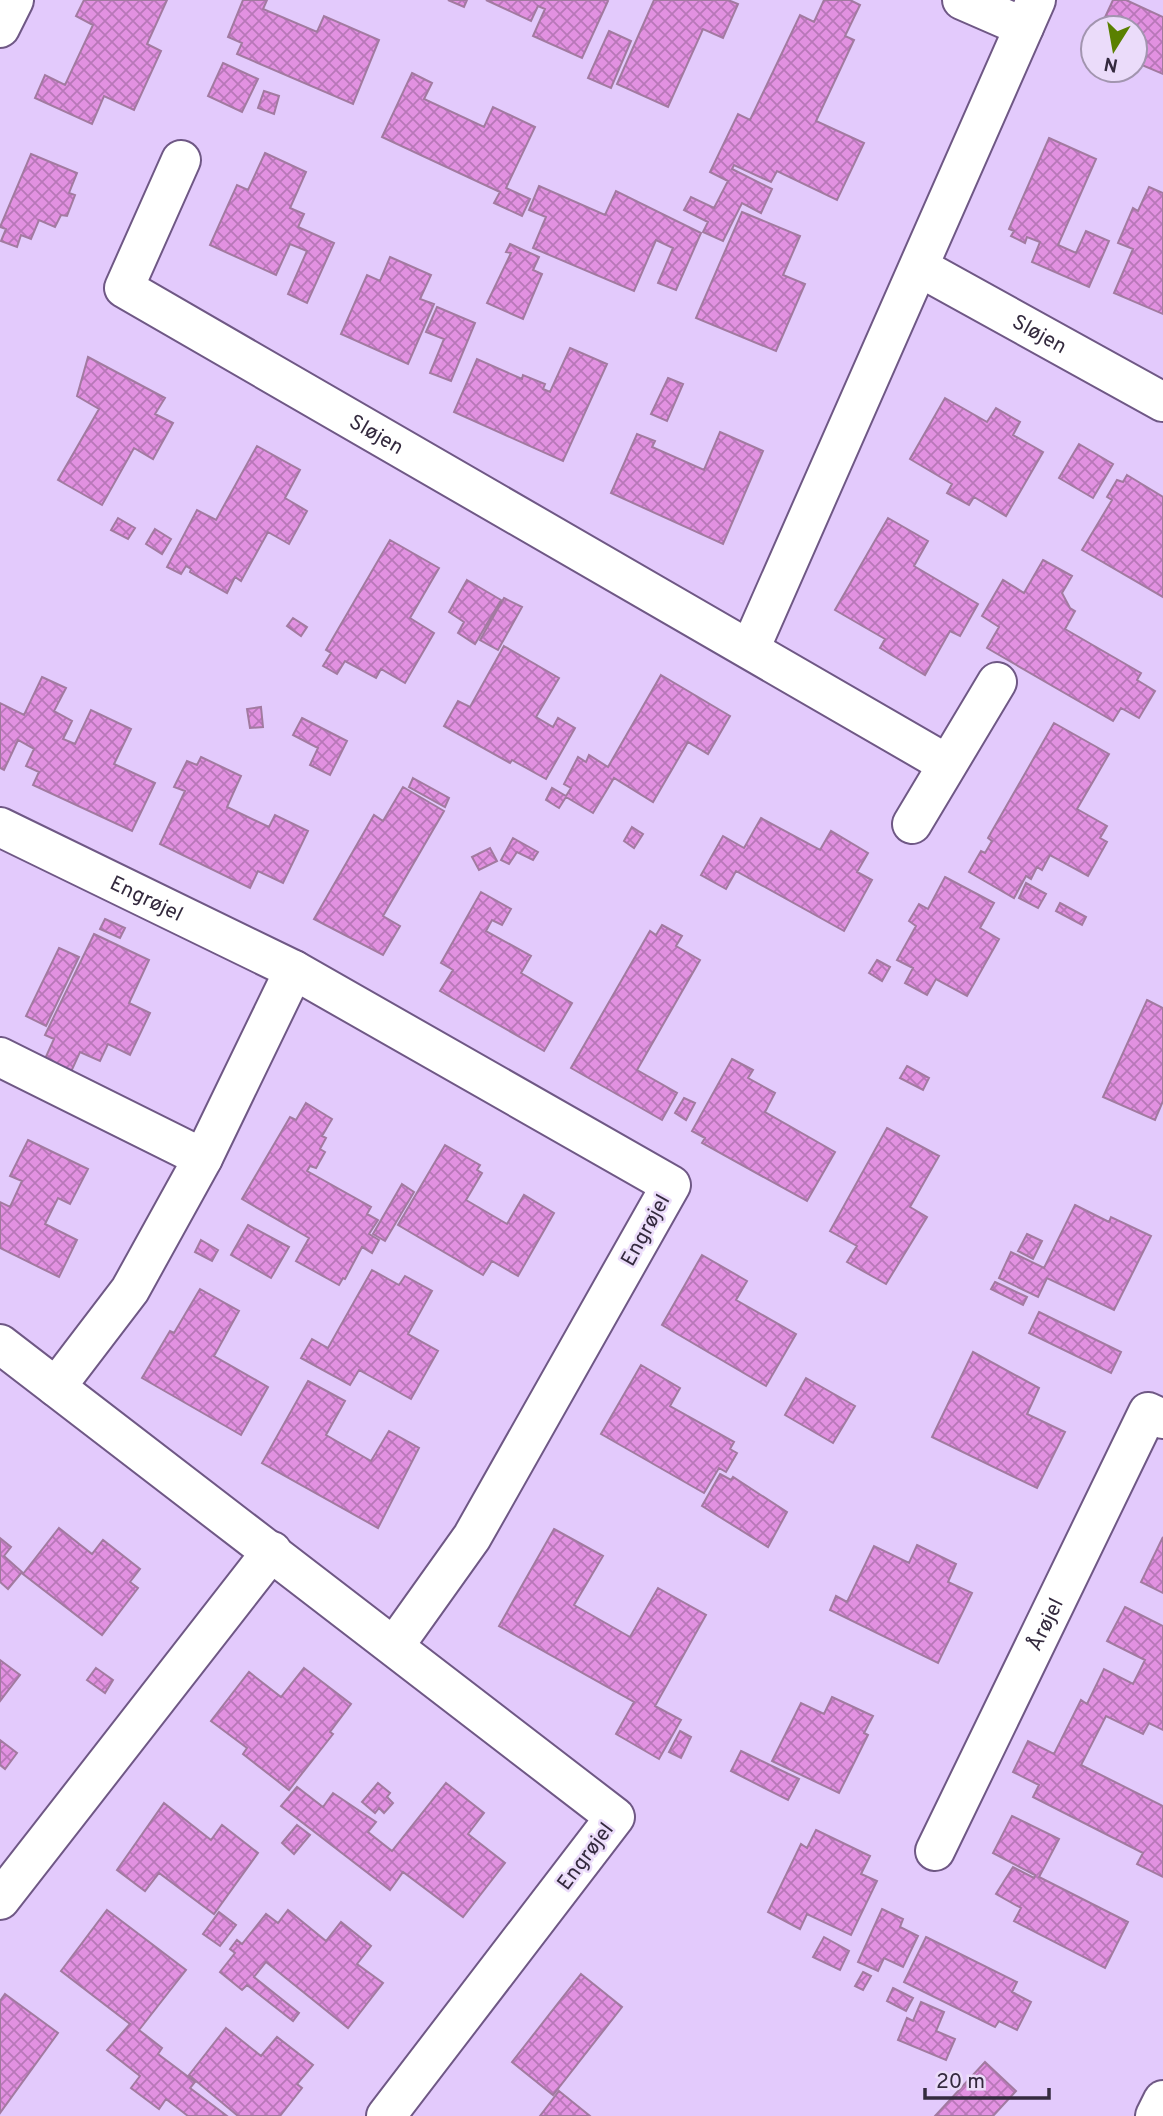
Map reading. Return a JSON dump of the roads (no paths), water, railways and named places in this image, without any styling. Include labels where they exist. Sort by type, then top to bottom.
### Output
[{"type":"street","points":[[0,28],[14,0]]},
{"type":"street","points":[[750,649],[1030,13],[962,0]]},
{"type":"street","name":"Sløjen","points":[[181,160],[124,288],[947,764]]},
{"type":"street","name":"Sløjen","points":[[919,267],[1163,402]]},
{"type":"street","points":[[912,824],[997,682]]},
{"type":"street","name":"Engrøjel","points":[[0,827],[294,970],[671,1185],[472,1537],[395,1645]]},
{"type":"street","points":[[56,1387],[130,1290],[202,1158],[294,970]]},
{"type":"street","points":[[0,1057],[202,1158]]},
{"type":"street","name":"Engrøjel","points":[[0,1345],[395,1645],[615,1817],[386,2116]]},
{"type":"street","name":"Årøjel","points":[[935,1851],[1148,1412],[1163,1419]]},
{"type":"street","points":[[0,1899],[272,1551]]},
{"type":"street","points":[[1155,2116],[1163,2101]]}]
